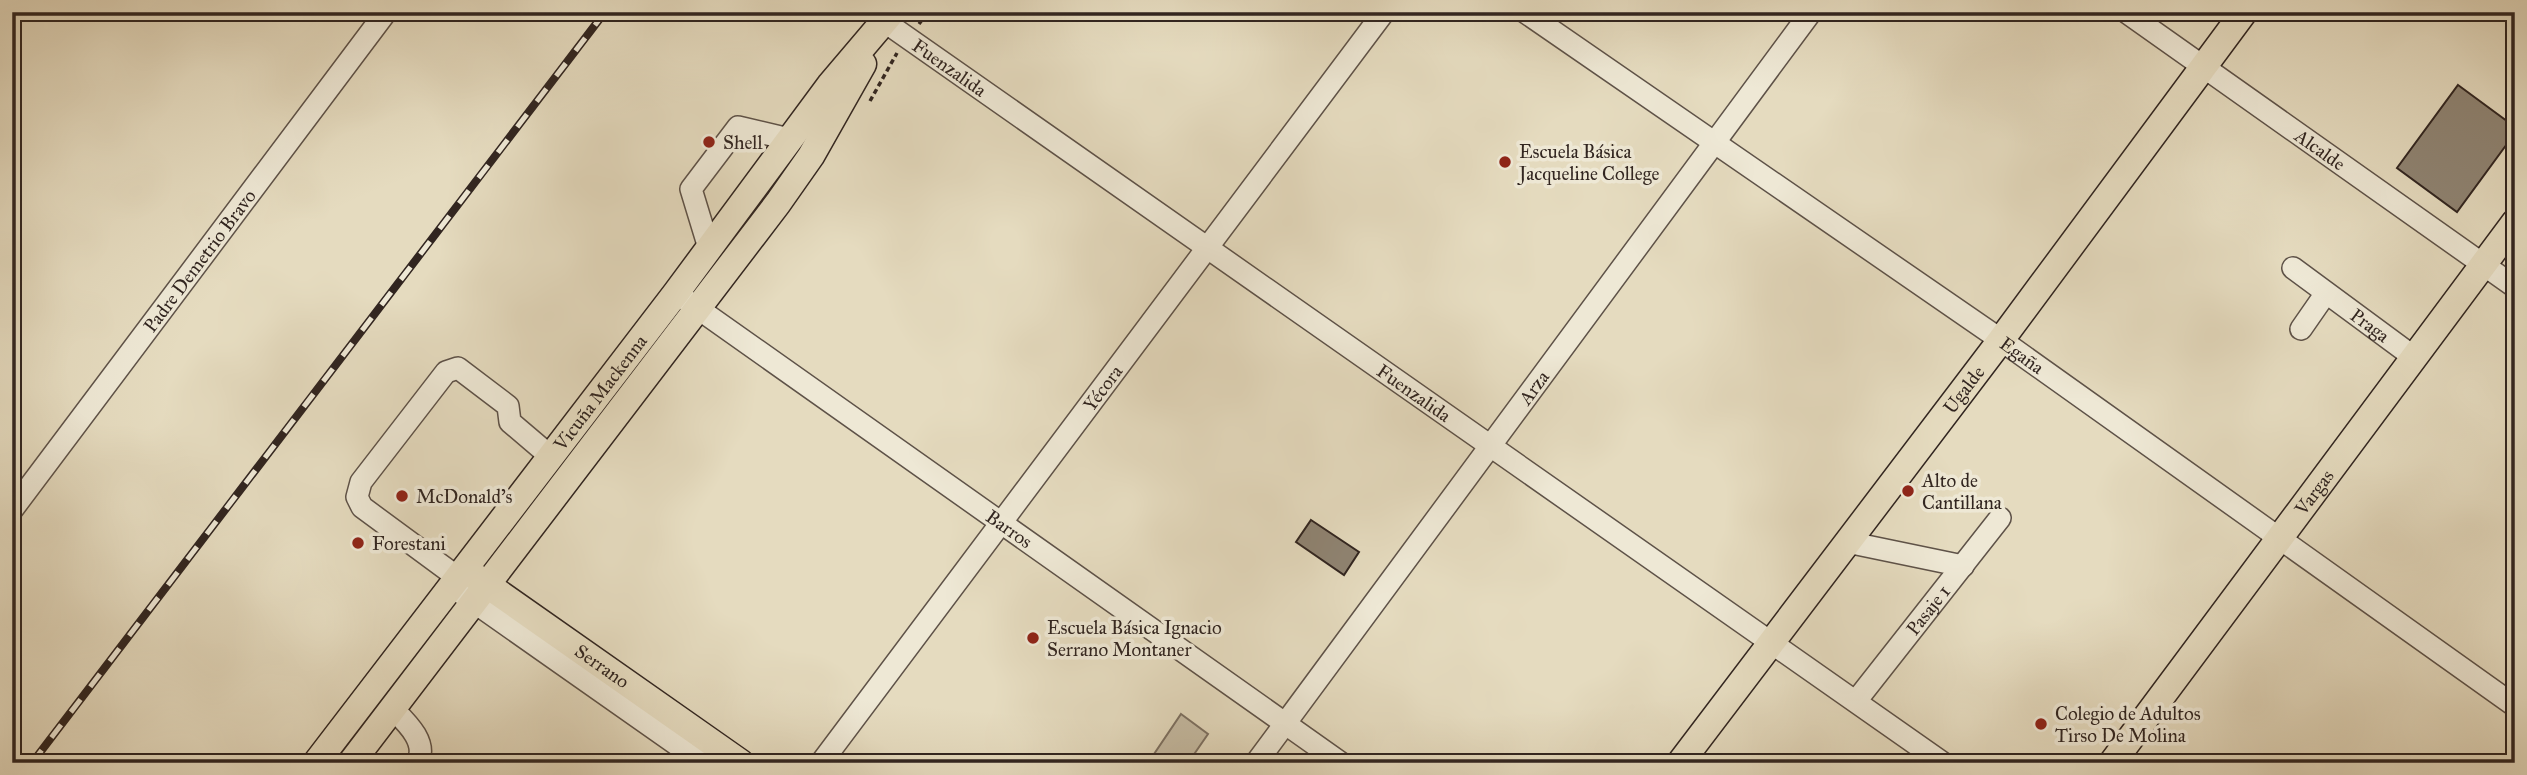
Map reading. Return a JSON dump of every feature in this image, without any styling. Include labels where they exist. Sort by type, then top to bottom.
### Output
[{"type":"main road","name":"Ugalde","points":[[1680,763],[2001,340],[2244,12]]},
{"type":"main road","name":"Vicuña Mackenna","points":[[316,763],[676,293],[789,139],[889,17]]},
{"type":"main road","name":"Vicuña Mackenna","points":[[351,763],[699,308],[811,156],[889,17]]},
{"type":"main road","name":"Vargas","points":[[2112,763],[2515,222]]},
{"type":"main road","name":"Serrano","points":[[457,577],[741,763]]},
{"type":"street","name":"Padre Demetrio Bravo","points":[[12,510],[386,12]]},
{"type":"street","name":"Yécora","points":[[821,763],[1384,12]]},
{"type":"street","name":"Egaña","points":[[1525,12],[2001,340],[2515,706]]},
{"type":"street","name":"Arza","points":[[1256,763],[1489,444],[1811,12]]},
{"type":"street","name":"Alcalde","points":[[2126,12],[2515,287]]},
{"type":"street","name":"Fuenzalida","points":[[889,17],[1943,763]]},
{"type":"street","points":[[709,248],[691,189],[738,127],[789,139]]},
{"type":"street","name":"Praga","points":[[2292,268],[2415,358]]},
{"type":"street","name":"Barros","points":[[676,293],[1341,763]]},
{"type":"street","points":[[2301,329],[2326,293]]},
{"type":"street","points":[[457,577],[362,507],[357,497],[361,482],[446,372],[458,368],[508,406],[509,422],[550,456]]},
{"type":"street","name":"Pasaje 1","points":[[1856,701],[2000,518]]},
{"type":"street","points":[[1847,542],[1963,566]]},
{"type":"street","name":"Serrano","points":[[481,594],[703,763]]},
{"type":"street","points":[[393,709],[418,741],[420,757],[417,763]]},
{"type":"shaded area","points":[[1181,714],[1208,734],[1188,763],[1148,763]]},
{"type":"building","points":[[2458,85],[2515,127],[2515,133],[2457,212],[2397,168]]},
{"type":"building","points":[[1311,520],[1359,552],[1344,575],[1296,542]]},
{"type":"railway","points":[[32,763],[605,12]]},
{"type":"place","name":"Shell","points":[[709,142]]},
{"type":"place","name":"Escuela Básica Jacqueline College","points":[[1505,162]]},
{"type":"place","name":"Alto de Cantillana","points":[[1908,491]]},
{"type":"place","name":"McDonald's","points":[[402,496]]},
{"type":"place","name":"Forestani","points":[[358,543]]},
{"type":"place","name":"Escuela Básica Ignacio Serrano Montaner","points":[[1033,638]]},
{"type":"place","name":"Colegio de Adultos Tirso De Molina","points":[[2041,724]]}]
